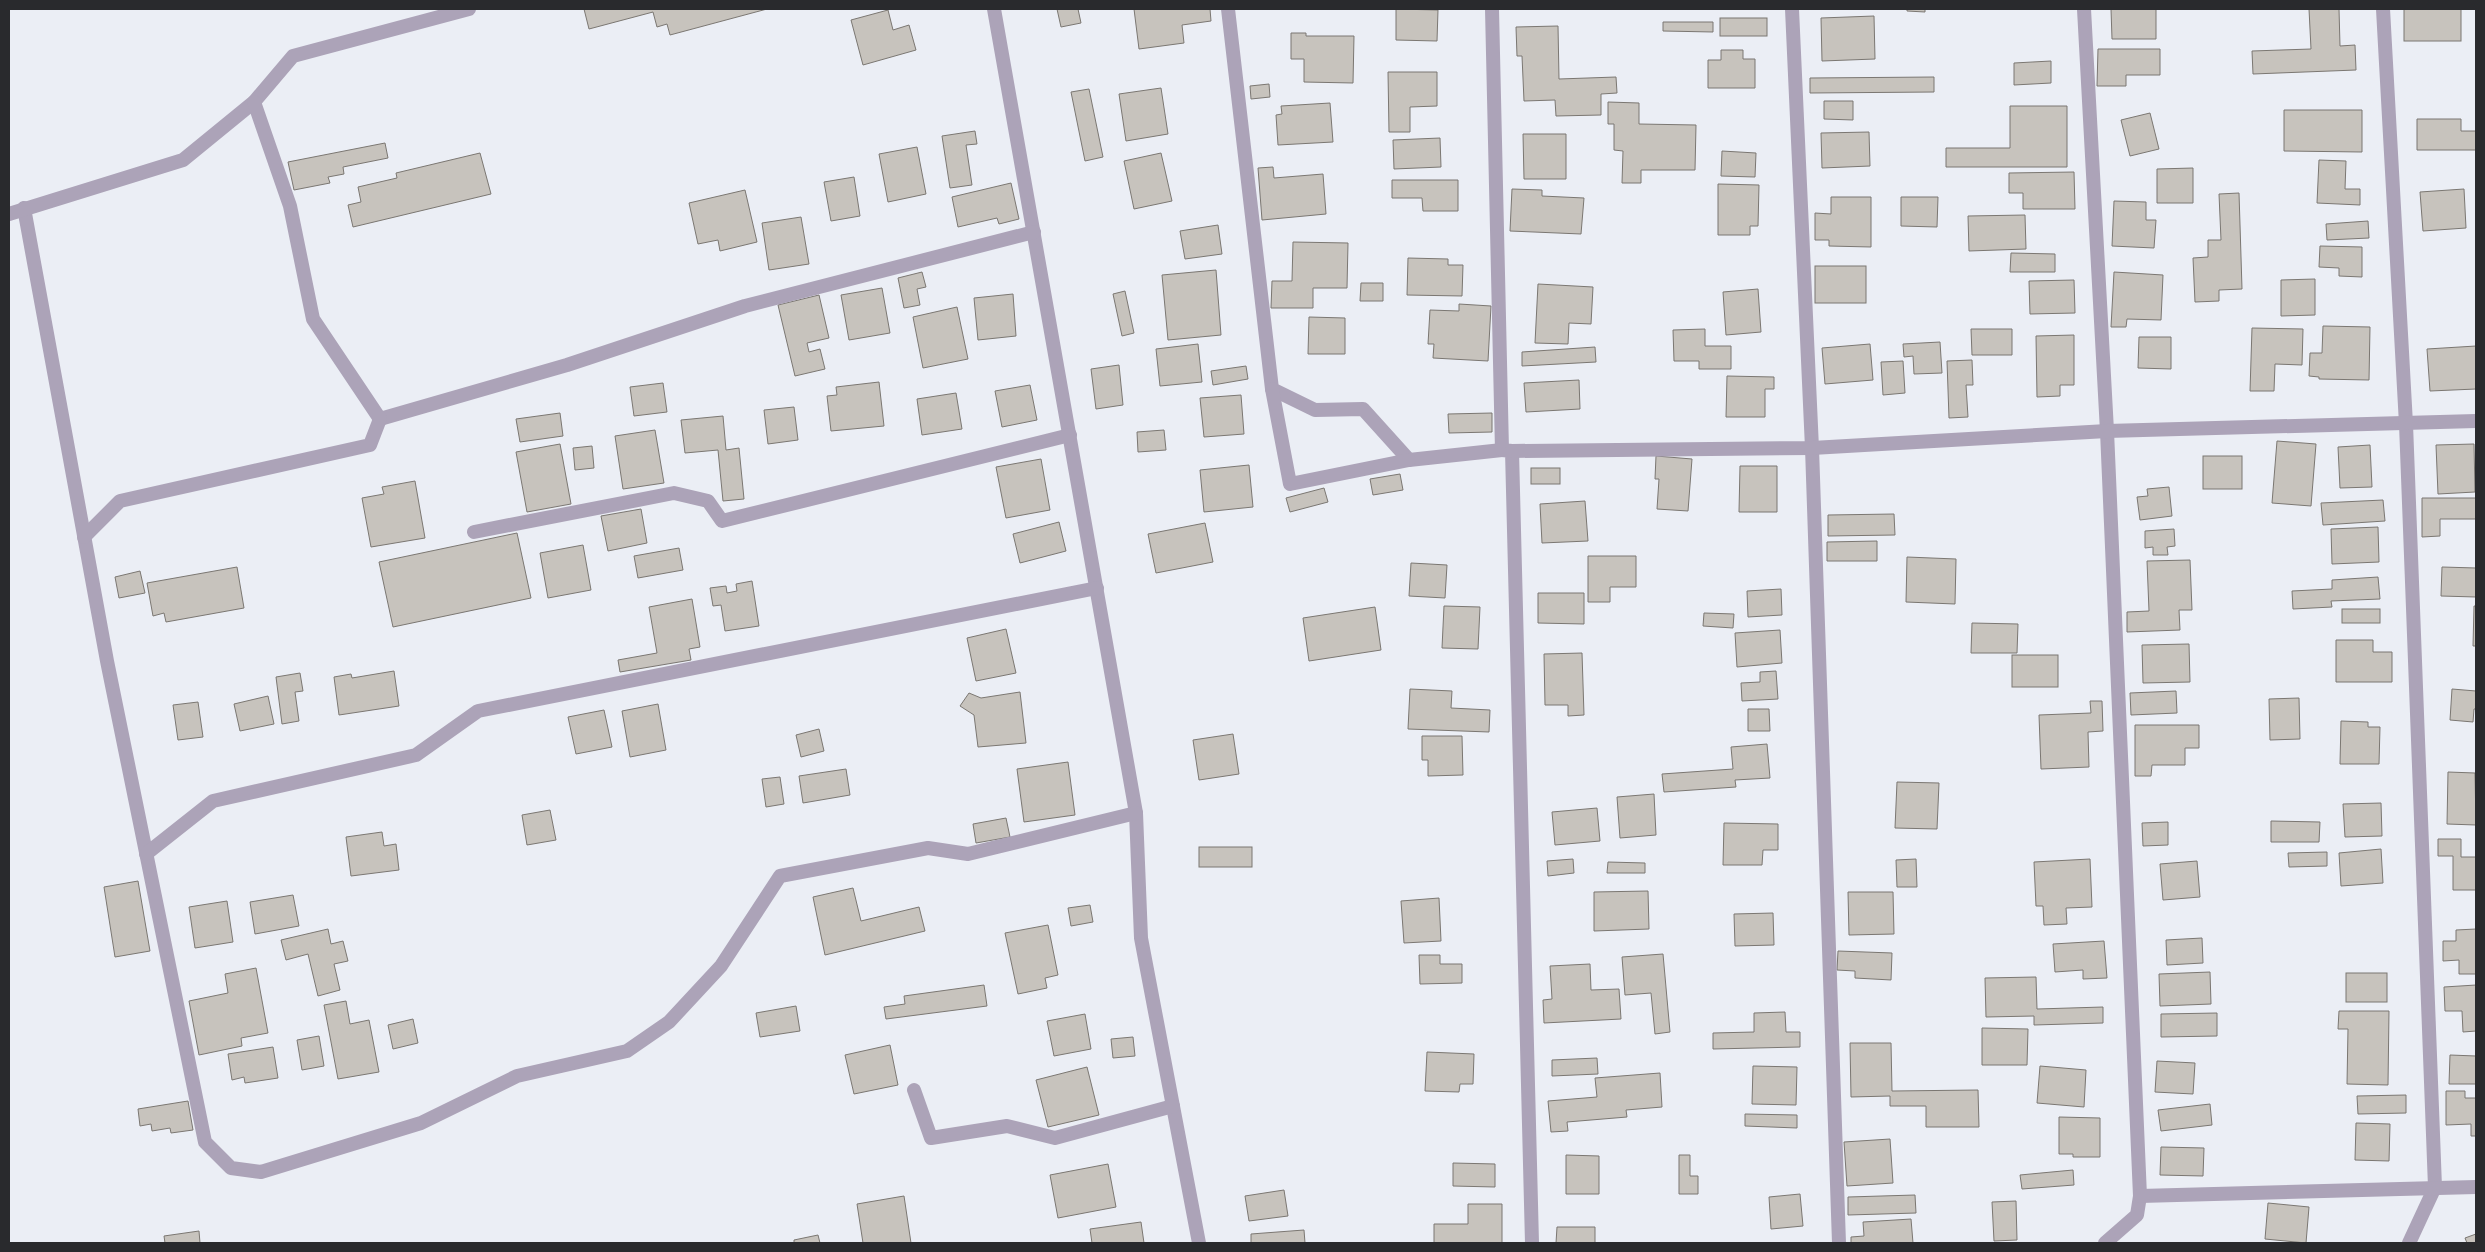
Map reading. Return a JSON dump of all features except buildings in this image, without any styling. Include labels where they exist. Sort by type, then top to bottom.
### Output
[{"type":"street","points":[[9,214],[183,160],[254,102],[293,56],[469,9]]},
{"type":"street","points":[[994,9],[1136,813],[1141,938],[1199,1243]]},
{"type":"street","points":[[1228,9],[1272,389],[1290,484],[1409,460],[1507,450],[1812,448],[2107,431],[2476,421]]},
{"type":"street","points":[[1492,9],[1532,1243]]},
{"type":"street","points":[[1792,9],[1812,448],[1839,1243]]},
{"type":"street","points":[[2084,9],[2107,431],[2140,1196],[2137,1214],[2105,1243]]},
{"type":"street","points":[[2383,9],[2406,424],[2435,1187],[2409,1243]]},
{"type":"street","points":[[254,102],[290,206],[313,319],[380,419]]},
{"type":"street","points":[[24,208],[84,537],[205,1142],[231,1168],[261,1172],[421,1123],[517,1076],[627,1051],[669,1022],[721,966],[780,876],[928,848],[968,854],[1136,813]]},
{"type":"street","points":[[380,419],[567,365],[744,306],[1034,232]]},
{"type":"street","points":[[1272,389],[1315,410],[1363,409],[1409,460]]},
{"type":"street","points":[[84,537],[120,501],[370,445],[380,419]]},
{"type":"street","points":[[474,532],[674,493],[708,501],[722,521],[1070,435]]},
{"type":"street","points":[[146,854],[213,802],[416,755],[478,711],[1097,588]]},
{"type":"street","points":[[914,1090],[931,1138],[1007,1126],[1055,1138],[1173,1106]]},
{"type":"street","points":[[2140,1196],[2476,1187]]}]
